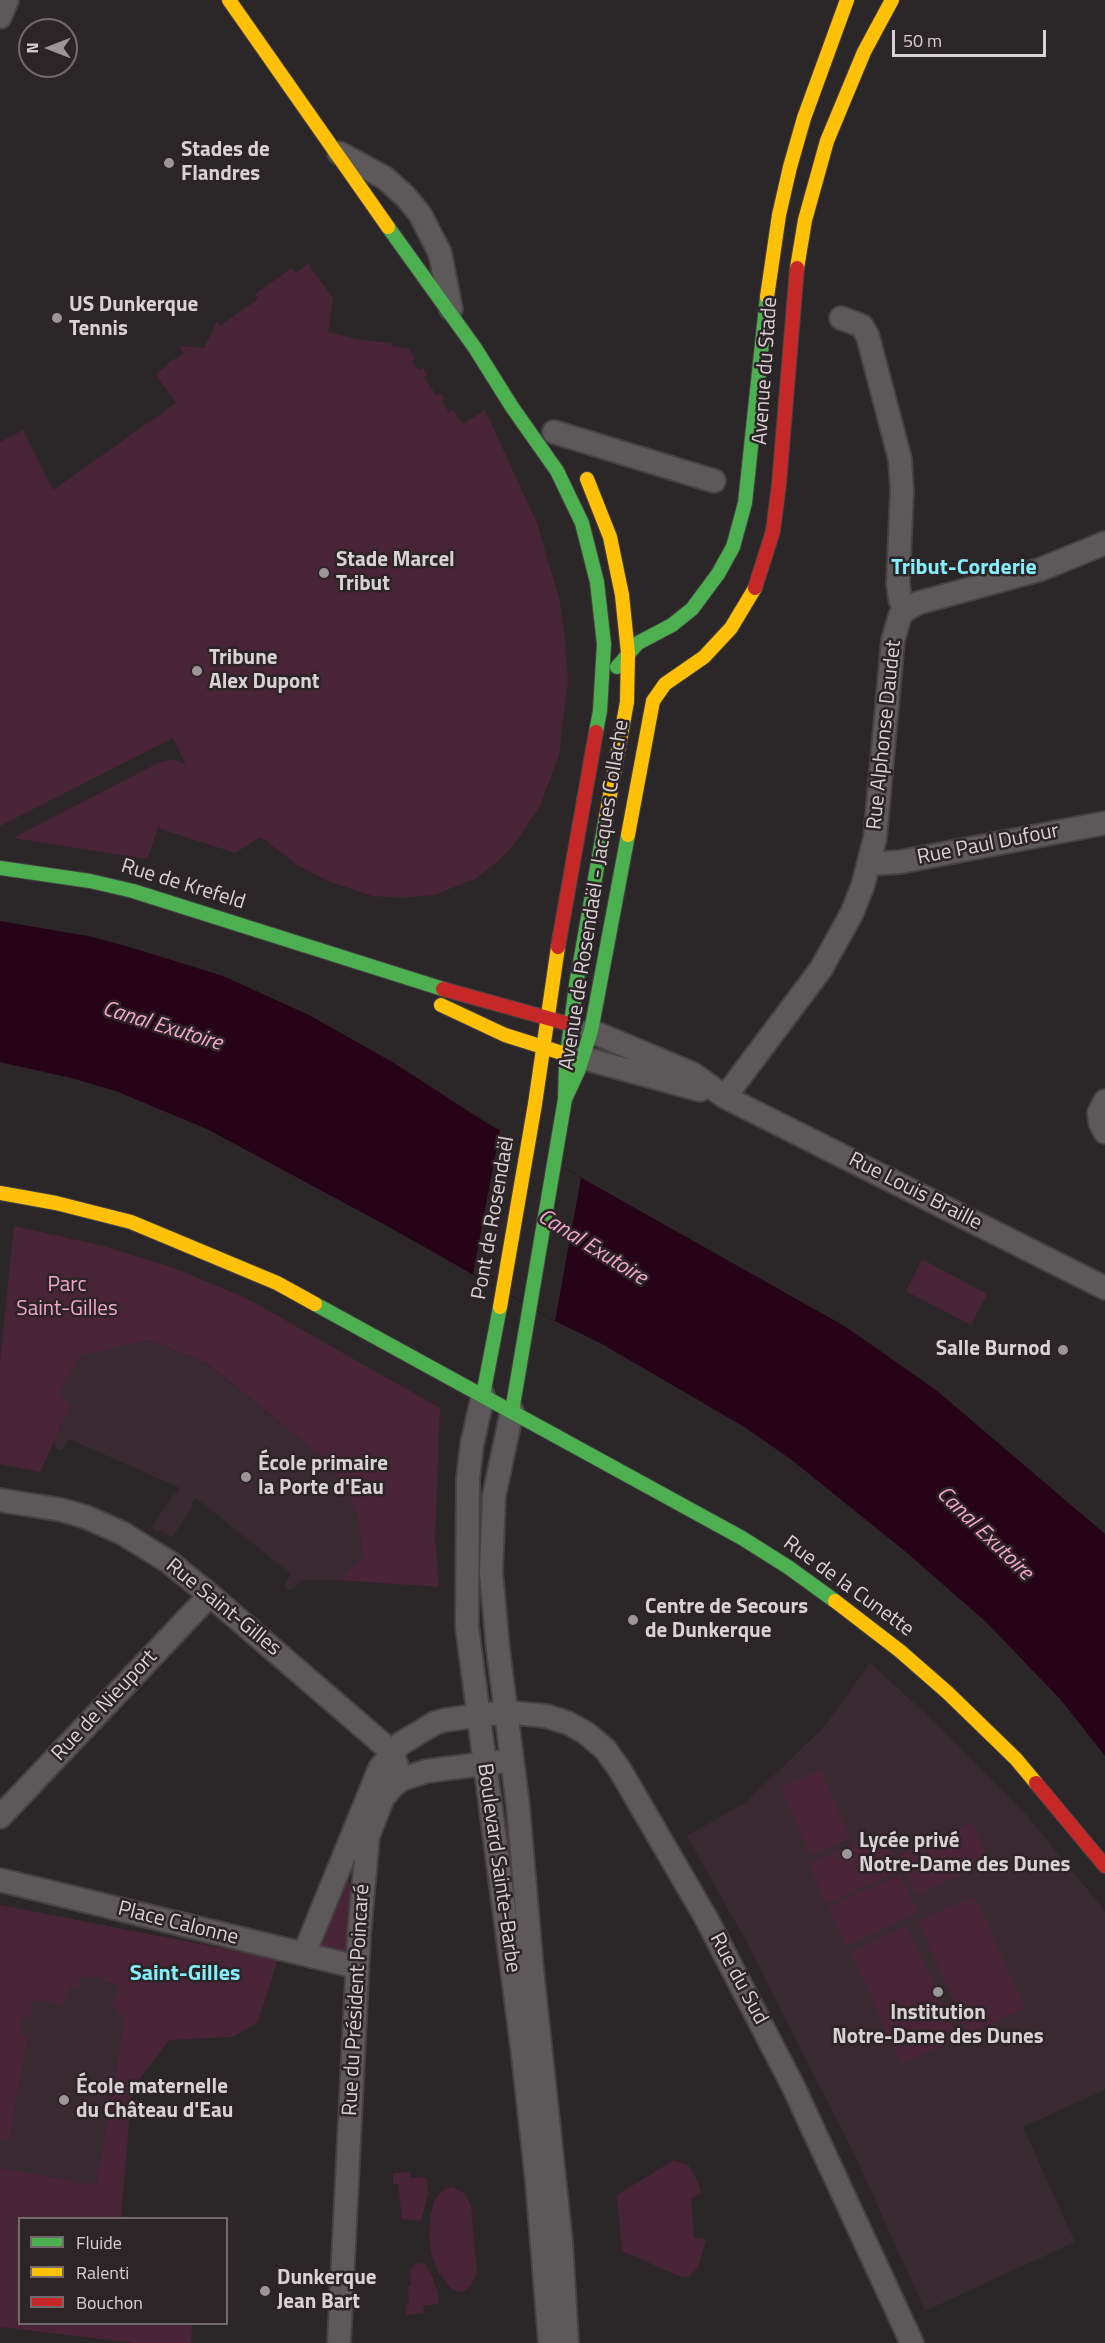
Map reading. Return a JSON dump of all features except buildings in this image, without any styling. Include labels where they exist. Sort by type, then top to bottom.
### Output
[{"type":"main road","name":"Avenue de Rosendaël - Jacques Collache","points":[[229,0],[332,150],[475,348],[543,429],[570,452]]},
{"type":"main road","name":"Avenue du Stade","points":[[600,711],[612,674],[628,653],[645,639],[692,609],[718,573],[732,547],[740,524],[749,470],[770,271],[779,215],[804,118],[847,0]]},
{"type":"main road","name":"Avenue du Stade","points":[[648,718],[656,695],[676,675],[704,657],[731,628],[755,589],[768,555],[779,484],[794,285],[805,220],[827,141],[844,97],[864,52],[892,0]]},
{"type":"main road","name":"Avenue de Rosendaël - Jacques Collache","points":[[475,348],[526,403]]},
{"type":"main road","name":"Avenue de Rosendaël - Jacques Collache","points":[[535,1104],[547,1018],[600,711],[604,661],[601,609],[591,556],[575,507],[557,471],[543,429]]},
{"type":"main road","name":"Avenue de Rosendaël - Jacques Collache","points":[[575,1056],[581,1028],[625,714],[628,653],[622,595],[604,519],[580,467]]},
{"type":"main road","points":[[622,595],[642,618],[659,622],[682,617]]},
{"type":"main road","points":[[601,609],[612,637],[640,662]]},
{"type":"main road","points":[[658,670],[676,675]]},
{"type":"main road","name":"Avenue de Rosendaël - Jacques Collache","points":[[522,1348],[565,1098],[648,718]]},
{"type":"main road","name":"Rue de Krefeld","points":[[0,868],[41,873],[126,889],[350,961],[581,1028]]},
{"type":"main road","name":"Rue de Krefeld","points":[[350,961],[494,1031],[575,1056]]},
{"type":"main road","name":"Pont de Rosendaël","points":[[495,1339],[535,1104]]},
{"type":"main road","name":"Rue de la Cunette","points":[[0,1193],[74,1207],[131,1222],[278,1283],[711,1519],[788,1567],[849,1611],[917,1666],[1001,1744],[1054,1803],[1105,1866]]},
{"type":"main road","name":"Boulevard Sainte-Barbe","points":[[483,1395],[495,1339]]},
{"type":"main road","name":"Boulevard Sainte-Barbe","points":[[512,1411],[522,1348]]},
{"type":"street","points":[[0,17],[7,0]]},
{"type":"street","name":"Avenue de Rosendaël - Jacques Collache","points":[[332,150],[385,178],[420,214],[440,253],[452,317]]},
{"type":"street","name":"Rue Alphonse Daudet","points":[[725,1097],[821,969],[852,913],[870,864],[875,837],[894,632],[905,610],[900,599],[898,584],[902,490],[900,459],[868,337],[862,326],[841,318]]},
{"type":"street","points":[[543,429],[714,481]]},
{"type":"street","points":[[905,610],[918,603],[1047,567],[1105,543]]},
{"type":"street","name":"Rue Paul Dufour","points":[[870,864],[900,862],[1105,822]]},
{"type":"street","name":"Rue Louis Braille","points":[[581,1028],[693,1074],[725,1097],[1105,1288]]},
{"type":"street","name":"Rue Louis Braille","points":[[575,1056],[725,1097]]},
{"type":"street","points":[[1105,1101],[1100,1113],[1100,1122],[1105,1132]]},
{"type":"street","name":"Boulevard Sainte-Barbe","points":[[483,1395],[490,1416],[492,1434],[481,1497],[478,1542],[485,1594],[498,1649]]},
{"type":"street","name":"Boulevard Sainte-Barbe","points":[[483,1395],[470,1459],[466,1540],[467,1627],[522,2046],[537,2182],[550,2343]]},
{"type":"street","name":"Boulevard Sainte-Barbe","points":[[512,1411],[492,1512],[491,1572],[558,2213],[567,2343]]},
{"type":"street","name":"Rue Saint-Gilles","points":[[0,1500],[62,1510],[108,1526],[169,1562],[210,1594],[392,1752]]},
{"type":"street","name":"Rue de Nieuport","points":[[0,1817],[210,1594]]},
{"type":"street","name":"Rue du Sud","points":[[392,1752],[400,1744],[435,1723],[506,1712],[546,1716],[574,1726],[599,1744],[620,1770],[706,1918],[775,2050],[832,2167],[912,2343]]},
{"type":"street","points":[[392,1752],[397,1764],[397,1783]]},
{"type":"street","points":[[304,1954],[378,1774],[392,1752]]},
{"type":"street","name":"Rue du Président Poincaré","points":[[339,2343],[357,1967],[367,1842],[379,1804],[397,1783],[409,1776],[427,1771],[512,1761]]},
{"type":"street","name":"Place Calonne","points":[[0,1881],[357,1967]]},
{"type":"shaded area","name":"École primaire la Porte d'Eau","points":[[147,1340],[207,1364],[332,1465],[357,1512],[363,1558],[338,1580],[301,1580],[294,1589],[287,1590],[285,1584],[291,1574],[196,1498],[172,1538],[161,1531],[154,1531],[152,1527],[174,1493],[177,1494],[180,1488],[69,1439],[63,1449],[56,1448],[55,1441],[70,1407],[60,1392],[79,1357]]},
{"type":"shaded area","name":"Institution Notre-Dame des Dunes","points":[[870,1663],[935,1722],[1028,1817],[1105,1911],[1105,2090],[1023,2127],[1075,2242],[925,2311],[857,2160],[747,1943],[687,1836],[746,1802],[825,1726]]},
{"type":"shaded area","name":"École maternelle du Château d'Eau","points":[[81,1977],[105,1978],[105,1981],[117,1986],[119,1992],[117,1998],[112,2002],[124,2022],[96,2185],[0,2168],[0,2140],[9,2141],[28,2036],[23,2035],[21,2021],[23,2016],[34,2000],[68,1987]]},
{"type":"green space","name":"Stade Marcel Tribut","points":[[308,264],[333,298],[328,332],[361,340],[392,343],[391,346],[409,349],[415,358],[412,361],[419,370],[423,368],[427,375],[424,378],[437,396],[441,393],[445,399],[442,402],[449,412],[453,410],[463,424],[485,410],[537,523],[560,602],[568,681],[559,755],[540,806],[512,847],[475,879],[434,895],[403,898],[373,896],[330,882],[297,865],[261,837],[235,853],[158,828],[147,859],[13,838],[160,762],[174,759],[186,765],[173,738],[0,826],[0,442],[23,430],[53,490],[176,403],[156,375],[171,361],[184,354],[179,346],[204,348],[217,321],[221,327],[258,299],[255,294],[292,268],[296,273]]},
{"type":"green space","name":"Parc Saint-Gilles","points":[[14,1226],[100,1245],[174,1268],[246,1298],[440,1408],[435,1538],[439,1587],[338,1580],[363,1558],[357,1512],[332,1465],[208,1364],[148,1340],[79,1357],[60,1392],[70,1407],[40,1472],[0,1464],[0,1361]]},
{"type":"green space","points":[[922,1259],[987,1294],[971,1325],[906,1291]]},
{"type":"green space","points":[[820,1770],[850,1838],[811,1856],[780,1788]]},
{"type":"green space","points":[[972,1822],[990,1862],[916,1895],[899,1855]]},
{"type":"green space","points":[[882,1831],[899,1871],[826,1904],[809,1864]]},
{"type":"green space","points":[[901,1874],[918,1913],[845,1946],[828,1907]]},
{"type":"green space","points":[[344,1881],[350,1883],[354,1896],[349,1956],[320,1948],[319,1944]]},
{"type":"green space","points":[[975,1896],[1025,2008],[969,2034],[918,1921]]},
{"type":"green space","points":[[0,1905],[278,1959],[258,2022],[233,2037],[169,2040],[132,2089],[121,2217],[18,2217],[18,2325],[192,2325],[191,2343],[135,2343],[0,2327],[0,2168],[96,2185],[124,2022],[111,2002],[118,1996],[118,1988],[113,1983],[104,1981],[105,1978],[81,1977],[79,1988],[68,1987],[65,2005],[34,2000],[31,2017],[24,2016],[21,2021],[23,2035],[28,2036],[9,2141],[0,2140]]},
{"type":"green space","points":[[907,1926],[958,2039],[901,2064],[851,1952]]},
{"type":"green space","points":[[674,2160],[689,2166],[701,2193],[691,2199],[694,2238],[703,2238],[706,2241],[698,2268],[688,2277],[679,2276],[622,2251],[617,2195]]},
{"type":"green space","points":[[410,2172],[411,2178],[427,2177],[428,2193],[421,2221],[402,2219],[398,2184],[393,2184],[393,2173]]},
{"type":"green space","points":[[453,2187],[464,2193],[471,2205],[477,2273],[471,2285],[463,2292],[453,2290],[439,2274],[432,2257],[429,2238],[430,2217],[435,2199],[444,2189]]},
{"type":"green space","points":[[423,2263],[433,2278],[438,2294],[438,2304],[423,2306],[424,2313],[406,2315],[405,2304],[409,2303],[408,2287],[411,2286],[410,2271],[415,2264]]},
{"type":"water","name":"Canal Exutoire","points":[[0,921],[93,937],[136,949],[223,976],[309,1015],[394,1063],[482,1120],[578,1176],[846,1327],[936,1390],[1105,1534],[1105,1756],[1061,1700],[986,1622],[906,1552],[793,1461],[746,1428],[602,1344],[555,1321],[389,1227],[209,1130],[116,1091],[0,1062]]},
{"type":"pier","points":[[500,1130],[581,1178],[555,1321],[473,1274]]},
{"type":"traffic: fast","points":[[388,227],[475,348],[512,407],[557,471],[582,523],[597,582],[604,644],[600,711],[596,732]]},
{"type":"traffic: fast","points":[[617,667],[638,643],[672,625],[692,609],[718,574],[733,547],[745,503],[767,297]]},
{"type":"traffic: fast","points":[[512,1411],[565,1099],[566,1063],[576,985],[606,817]]},
{"type":"traffic: fast","points":[[565,1099],[579,1069],[591,1031],[628,835]]},
{"type":"traffic: fast","points":[[0,868],[90,881],[133,891],[443,989]]},
{"type":"traffic: fast","points":[[315,1304],[742,1538],[835,1601]]},
{"type":"traffic: fast","points":[[483,1395],[500,1307]]},
{"type":"traffic: slow","points":[[229,0],[388,227]]},
{"type":"traffic: slow","points":[[767,297],[779,215],[790,167],[804,118],[847,0]]},
{"type":"traffic: slow","points":[[797,268],[805,220],[827,141],[864,52],[892,0]]},
{"type":"traffic: slow","points":[[587,479],[610,537],[622,595],[628,653],[627,702],[606,817]]},
{"type":"traffic: slow","points":[[628,835],[653,701],[665,684],[704,657],[731,628],[755,588]]},
{"type":"traffic: slow","points":[[500,1307],[535,1104],[558,947]]},
{"type":"traffic: slow","points":[[441,1005],[505,1035],[562,1053]]},
{"type":"traffic: slow","points":[[0,1193],[56,1203],[131,1222],[277,1283],[315,1304]]},
{"type":"traffic: slow","points":[[835,1601],[900,1651],[948,1693],[1016,1759],[1036,1783]]},
{"type":"traffic: jam","points":[[755,588],[773,531],[797,268]]},
{"type":"traffic: jam","points":[[558,947],[596,732]]},
{"type":"traffic: jam","points":[[443,989],[569,1024]]},
{"type":"traffic: jam","points":[[1036,1783],[1105,1866]]},
{"type":"place","name":"Stades de Flandres","points":[[169,163]]},
{"type":"place","name":"US Dunkerque Tennis","points":[[57,318]]},
{"type":"place","name":"Stade Marcel Tribut","points":[[324,573]]},
{"type":"place","name":"Tribune Alex Dupont","points":[[197,671]]},
{"type":"place","name":"Salle Burnod","points":[[1063,1350]]},
{"type":"place","name":"École primaire la Porte d'Eau","points":[[246,1477]]},
{"type":"place","name":"Centre de Secours de Dunkerque","points":[[633,1620]]},
{"type":"place","name":"Lycée privé Notre-Dame des Dunes","points":[[847,1854]]},
{"type":"place","name":"Institution Notre-Dame des Dunes","points":[[938,1992]]},
{"type":"place","name":"École maternelle du Château d'Eau","points":[[64,2100]]},
{"type":"place","name":"Dunkerque Jean Bart","points":[[265,2291]]},
{"type":"district","name":"Tribut-Corderie","points":[[964,569]]},
{"type":"district","name":"Saint-Gilles","points":[[185,1975]]}]
